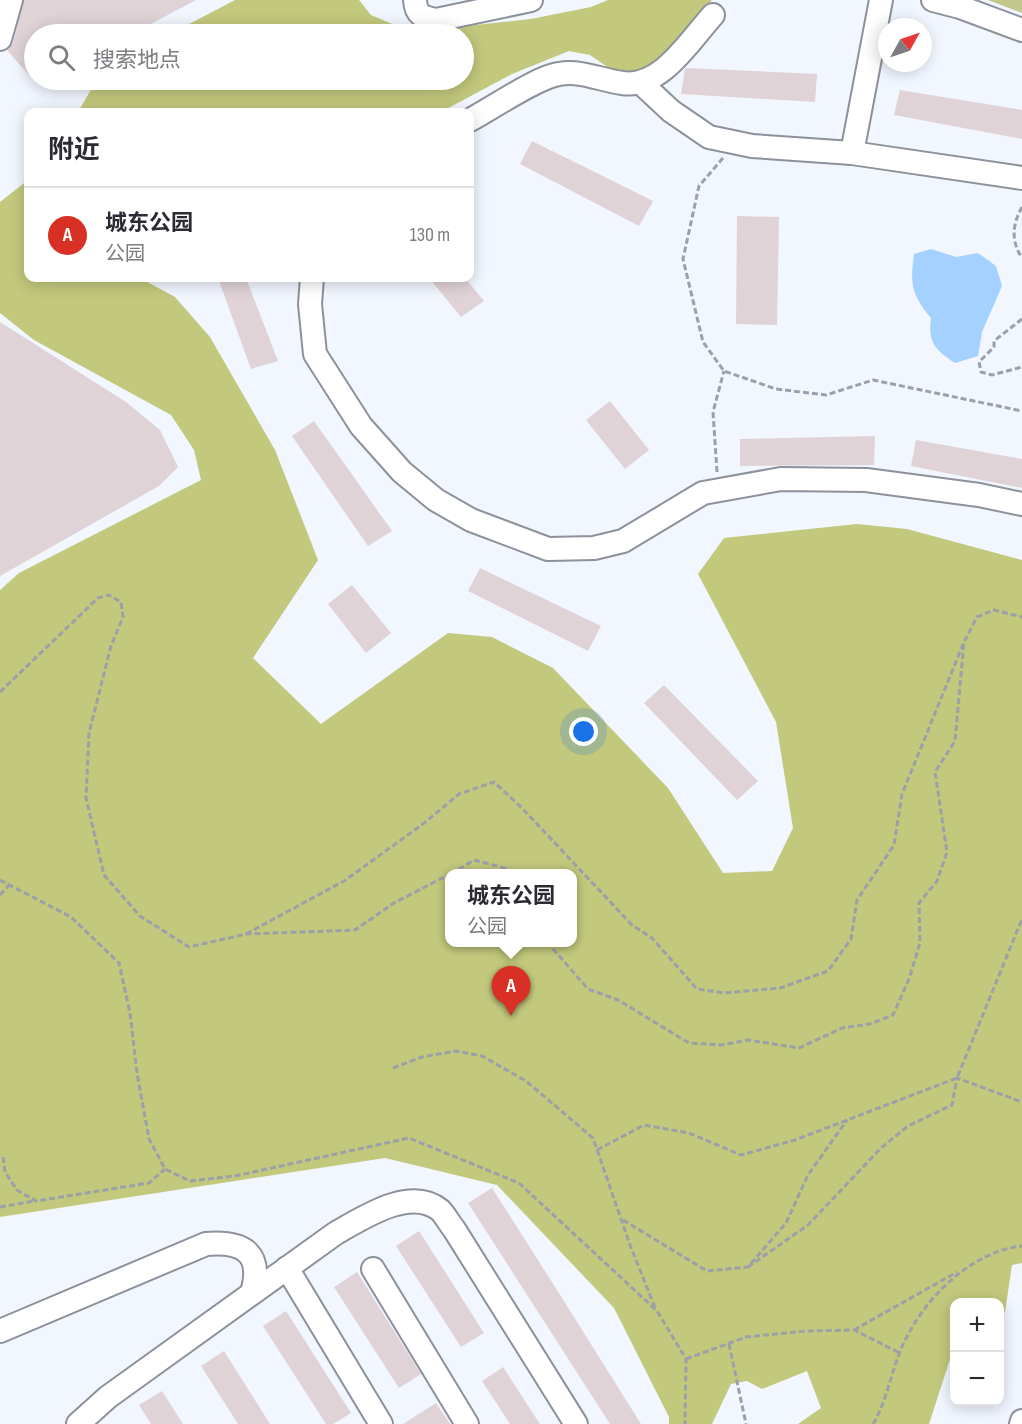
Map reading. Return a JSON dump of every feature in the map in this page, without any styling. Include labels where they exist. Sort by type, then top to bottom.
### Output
[{"type":"street","points":[[0,39],[11,0]]},
{"type":"street","points":[[416,0],[416,10],[422,17],[436,20],[531,0]]},
{"type":"street","points":[[852,153],[880,0]]},
{"type":"street","points":[[933,0],[960,7],[1022,30]]},
{"type":"street","points":[[474,118],[555,74],[575,72],[623,83],[641,83],[655,75],[675,57],[713,15]]},
{"type":"street","points":[[641,83],[671,111],[709,137],[735,143],[852,153],[1022,178]]},
{"type":"street","points":[[312,282],[310,304],[315,354],[361,426],[402,472],[436,500],[471,520],[548,549],[594,548],[623,541],[703,493],[781,479],[866,480],[979,495],[1022,504]]},
{"type":"street","points":[[78,1424],[108,1397],[336,1233],[373,1212],[415,1202],[423,1202],[440,1210],[576,1424]]},
{"type":"street","points":[[0,1331],[206,1244],[226,1243],[244,1250],[252,1259],[258,1273],[252,1293]]},
{"type":"street","points":[[287,1268],[374,1421]]},
{"type":"street","points":[[373,1269],[467,1424]]},
{"type":"path","points":[[735,143],[699,186],[683,259],[703,342],[724,370],[776,389],[825,395],[873,380],[1022,411]]},
{"type":"path","points":[[1022,207],[1013,230],[1015,244],[1022,258]]},
{"type":"path","points":[[1022,319],[994,340],[994,347],[980,362],[981,372],[992,375],[1022,367]]},
{"type":"path","points":[[720,490],[714,456],[712,412],[724,370]]},
{"type":"path","points":[[0,692],[98,598],[109,595],[120,602],[123,617],[111,646],[89,733],[86,798],[104,875],[140,916],[189,947],[246,934],[355,930],[394,903],[445,877]]},
{"type":"path","points":[[246,934],[345,881],[423,824],[459,794],[494,782],[522,808],[632,924],[652,938],[697,989],[724,993],[780,988],[828,971],[851,939],[857,900],[894,845],[902,794],[964,642],[977,617],[994,610],[1022,616]]},
{"type":"path","points":[[551,947],[588,989],[626,1005],[689,1043],[721,1045],[747,1040],[799,1048],[842,1028],[870,1024],[893,1015],[909,979],[920,943],[919,903],[937,882],[947,852],[935,772],[955,741],[964,642]]},
{"type":"path","points":[[459,869],[474,860],[508,869]]},
{"type":"path","points":[[0,880],[71,917],[119,963],[130,1013],[149,1139],[165,1169],[190,1181],[236,1176],[409,1138],[519,1184],[657,1311]]},
{"type":"path","points":[[0,895],[10,884]]},
{"type":"path","points":[[621,1219],[707,1271],[748,1267],[808,1225],[881,1148],[908,1126],[952,1105],[957,1078],[1022,919]]},
{"type":"path","points":[[393,1068],[422,1057],[456,1051],[482,1056],[526,1080],[593,1138],[621,1219],[657,1311],[686,1359],[685,1424]]},
{"type":"path","points":[[597,1150],[644,1125],[689,1133],[741,1155],[795,1140],[957,1078],[1022,1102]]},
{"type":"path","points":[[748,1267],[786,1223],[808,1175],[847,1120]]},
{"type":"path","points":[[3,1157],[5,1172],[17,1190],[36,1201]]},
{"type":"path","points":[[0,1207],[149,1183],[165,1169]]},
{"type":"path","points":[[686,1359],[746,1337],[854,1330],[959,1270],[1011,1247],[1022,1246]]},
{"type":"path","points":[[873,1424],[881,1410],[900,1353],[918,1316],[959,1270]]},
{"type":"path","points":[[854,1330],[900,1353]]},
{"type":"path","points":[[729,1344],[746,1424]]},
{"type":"green space","points":[[235,0],[359,0],[371,15],[392,24],[189,24]]},
{"type":"green space","points":[[608,0],[712,0],[669,54],[645,73],[616,73],[590,55],[569,51],[512,74],[448,108],[80,108],[91,90],[474,90],[474,25],[531,19],[591,7]]},
{"type":"green space","points":[[988,0],[1022,0],[1022,13]]},
{"type":"green space","points":[[24,183],[24,282],[147,282],[175,297],[210,337],[275,450],[318,560],[253,658],[321,724],[448,633],[492,637],[553,668],[668,788],[723,873],[772,871],[793,828],[776,722],[698,574],[724,538],[857,524],[907,529],[1022,560],[1022,1263],[1012,1265],[1004,1313],[1004,1298],[950,1298],[950,1359],[929,1424],[798,1424],[821,1408],[807,1371],[762,1389],[747,1381],[731,1384],[712,1424],[669,1424],[669,1417],[614,1308],[497,1185],[385,1158],[0,1217],[0,590],[19,573],[201,480],[194,450],[171,415],[34,340],[0,313],[0,202]]},
{"type":"water","points":[[931,249],[956,257],[978,253],[996,266],[1002,286],[982,332],[978,356],[955,363],[934,344],[931,318],[919,302],[912,281],[914,254]]},
{"type":"building","points":[[24,0],[196,0],[151,24],[24,24],[24,70],[7,50],[13,43]]},
{"type":"building","points":[[685,68],[817,74],[815,102],[681,94]]},
{"type":"building","points":[[900,90],[1022,110],[1022,139],[894,115]]},
{"type":"building","points":[[532,141],[653,201],[639,226],[520,164]]},
{"type":"building","points":[[737,216],[779,217],[777,325],[736,324]]},
{"type":"building","points":[[219,282],[248,282],[278,361],[251,369]]},
{"type":"building","points":[[432,282],[468,282],[484,301],[461,317]]},
{"type":"building","points":[[0,322],[126,402],[160,430],[178,467],[159,486],[0,576]]},
{"type":"building","points":[[610,401],[649,450],[625,469],[586,420]]},
{"type":"building","points":[[314,421],[392,531],[368,546],[292,436]]},
{"type":"building","points":[[875,436],[874,465],[740,466],[740,439]]},
{"type":"building","points":[[916,440],[1022,459],[1022,488],[911,466]]},
{"type":"building","points":[[480,568],[601,626],[588,651],[468,591]]},
{"type":"building","points":[[352,585],[391,633],[366,653],[328,604]]},
{"type":"building","points":[[664,685],[758,781],[737,800],[644,703]]},
{"type":"building","points":[[492,1188],[641,1424],[610,1424],[468,1203]]},
{"type":"building","points":[[419,1231],[484,1333],[461,1347],[396,1246]]},
{"type":"building","points":[[357,1272],[421,1374],[399,1388],[334,1287]]},
{"type":"building","points":[[286,1311],[351,1413],[333,1424],[326,1424],[263,1326]]},
{"type":"building","points":[[224,1351],[270,1424],[238,1424],[201,1366]]},
{"type":"building","points":[[503,1367],[540,1424],[510,1424],[482,1381]]},
{"type":"building","points":[[162,1391],[183,1424],[151,1424],[139,1405]]},
{"type":"building","points":[[436,1403],[450,1424],[403,1424]]},
{"type":"place","name":"城东公园","points":[[511,1016]]}]
